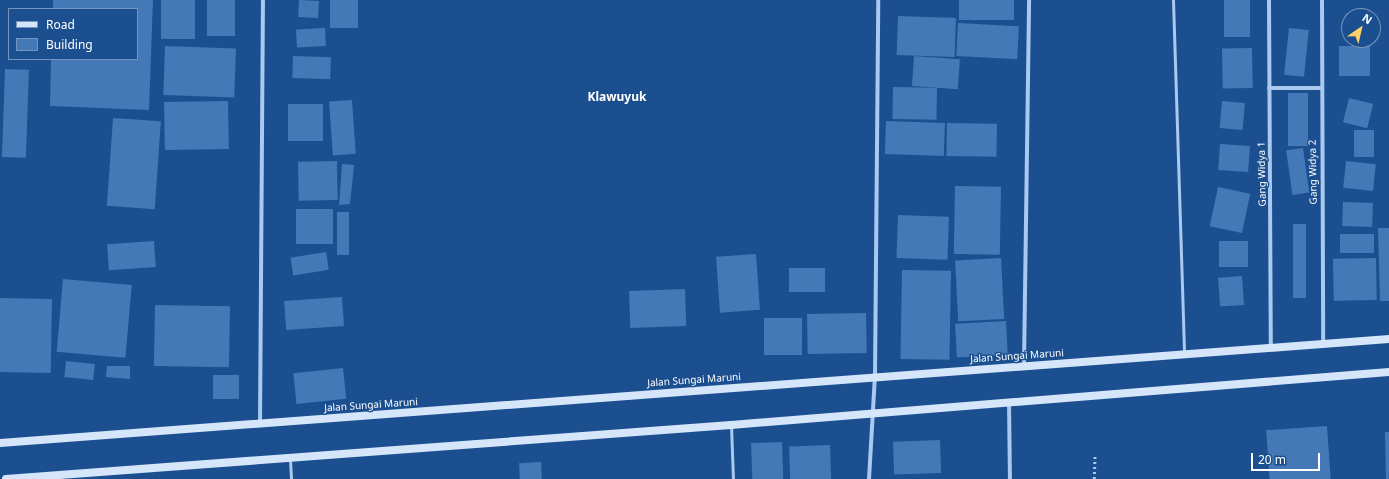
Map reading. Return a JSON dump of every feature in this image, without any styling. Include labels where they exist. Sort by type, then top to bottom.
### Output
[{"type":"main road","name":"Jalan Sungai Maruni","points":[[0,443],[875,376],[1184,355],[1389,339]]},
{"type":"main road","points":[[6,479],[731,425],[1009,401],[1389,372]]},
{"type":"street","points":[[260,424],[263,0]]},
{"type":"street","points":[[869,479],[875,376],[878,0]]},
{"type":"street","points":[[1024,365],[1029,0]]},
{"type":"street","name":"Gang Widya 1","points":[[1269,0],[1271,348]]},
{"type":"street","name":"Gang Widya 2","points":[[1322,0],[1320,88],[1323,344]]},
{"type":"street","points":[[1269,88],[1320,88]]},
{"type":"street","points":[[1009,401],[1010,479]]},
{"type":"lane","points":[[1173,0],[1184,355]]},
{"type":"lane","points":[[731,425],[733,479]]},
{"type":"lane","points":[[290,457],[291,479]]},
{"type":"path","points":[[1094,479],[1095,454]]},
{"type":"building","points":[[53,0],[153,0],[149,110],[50,106],[51,60],[138,60],[138,8],[53,8]]},
{"type":"building","points":[[161,0],[195,0],[195,39],[161,39]]},
{"type":"building","points":[[207,0],[235,0],[235,36],[207,36]]},
{"type":"building","points":[[299,0],[319,1],[318,18],[298,17]]},
{"type":"building","points":[[330,0],[358,0],[358,28],[330,28]]},
{"type":"building","points":[[959,0],[1014,0],[1014,20],[959,20]]},
{"type":"building","points":[[1224,0],[1250,0],[1250,37],[1224,37]]},
{"type":"building","points":[[898,16],[956,18],[955,57],[897,55]]},
{"type":"building","points":[[958,23],[1019,26],[1017,59],[956,56]]},
{"type":"building","points":[[325,28],[326,46],[297,47],[296,30]]},
{"type":"building","points":[[1289,28],[1309,30],[1304,77],[1284,75]]},
{"type":"building","points":[[165,46],[236,48],[234,97],[163,95]]},
{"type":"building","points":[[1339,46],[1341,46],[1341,48],[1370,48],[1370,76],[1339,76]]},
{"type":"building","points":[[1252,48],[1253,88],[1223,89],[1222,49]]},
{"type":"building","points":[[293,56],[331,57],[330,79],[292,78]]},
{"type":"building","points":[[914,56],[960,59],[958,89],[912,86]]},
{"type":"building","points":[[5,69],[29,70],[26,158],[2,157]]},
{"type":"building","points":[[893,87],[937,88],[936,120],[892,119]]},
{"type":"building","points":[[1288,93],[1308,93],[1308,146],[1288,146]]},
{"type":"building","points":[[1349,98],[1373,104],[1367,128],[1343,122]]},
{"type":"building","points":[[352,100],[356,154],[333,155],[329,102]]},
{"type":"building","points":[[228,101],[229,149],[165,150],[164,102]]},
{"type":"building","points":[[1222,101],[1245,103],[1243,130],[1220,128]]},
{"type":"building","points":[[288,104],[323,104],[323,141],[288,141]]},
{"type":"building","points":[[113,118],[161,121],[155,209],[107,206]]},
{"type":"building","points":[[886,121],[945,123],[944,156],[885,154]]},
{"type":"building","points":[[947,123],[997,124],[996,157],[946,156]]},
{"type":"building","points":[[1354,130],[1374,130],[1374,157],[1354,157]]},
{"type":"building","points":[[1220,144],[1250,146],[1248,172],[1218,170]]},
{"type":"building","points":[[1303,148],[1309,193],[1292,195],[1286,150]]},
{"type":"building","points":[[337,161],[338,200],[299,201],[298,162]]},
{"type":"building","points":[[1346,161],[1376,164],[1373,191],[1343,188]]},
{"type":"building","points":[[342,164],[354,165],[350,204],[339,205]]},
{"type":"building","points":[[955,186],[1001,187],[1000,255],[954,254]]},
{"type":"building","points":[[1218,187],[1250,194],[1242,233],[1210,226]]},
{"type":"building","points":[[1343,202],[1373,203],[1372,227],[1342,226]]},
{"type":"building","points":[[296,209],[333,209],[333,244],[296,244]]},
{"type":"building","points":[[337,212],[349,212],[349,255],[337,255]]},
{"type":"building","points":[[898,215],[949,217],[947,260],[896,258]]},
{"type":"building","points":[[1293,224],[1306,224],[1306,298],[1293,298]]},
{"type":"building","points":[[1378,228],[1389,228],[1389,301],[1380,301]]},
{"type":"building","points":[[1340,234],[1374,234],[1374,253],[1340,253]]},
{"type":"building","points":[[154,241],[156,267],[109,270],[107,244]]},
{"type":"building","points":[[1219,241],[1248,241],[1248,267],[1219,267]]},
{"type":"building","points":[[326,252],[329,270],[293,275],[290,258]]},
{"type":"building","points":[[756,254],[760,310],[720,313],[716,257]]},
{"type":"building","points":[[1001,258],[1004,319],[958,321],[955,260]]},
{"type":"building","points":[[1376,258],[1377,300],[1334,301],[1333,259]]},
{"type":"building","points":[[789,268],[825,268],[825,292],[789,292]]},
{"type":"building","points":[[902,270],[951,271],[949,360],[900,359]]},
{"type":"building","points":[[1242,276],[1244,305],[1220,307],[1218,278]]},
{"type":"building","points":[[63,279],[132,285],[125,358],[57,352]]},
{"type":"building","points":[[685,289],[686,326],[630,328],[629,291]]},
{"type":"building","points":[[342,297],[344,326],[286,330],[284,301]]},
{"type":"building","points":[[0,298],[52,299],[51,373],[0,372]]},
{"type":"building","points":[[155,305],[230,306],[229,367],[154,366]]},
{"type":"building","points":[[866,313],[867,353],[808,354],[807,314]]},
{"type":"building","points":[[764,318],[802,318],[802,355],[764,355]]},
{"type":"building","points":[[1006,321],[1008,355],[957,358],[955,324]]},
{"type":"building","points":[[66,361],[95,364],[93,380],[64,377]]},
{"type":"building","points":[[107,366],[130,366],[130,379],[106,377]]},
{"type":"building","points":[[343,368],[346,399],[297,404],[293,373]]},
{"type":"building","points":[[213,375],[239,375],[239,399],[213,399]]},
{"type":"building","points":[[1327,426],[1331,479],[1270,479],[1266,430]]},
{"type":"building","points":[[1385,432],[1389,432],[1389,479],[1386,479]]},
{"type":"building","points":[[940,440],[941,473],[894,475],[893,442]]},
{"type":"building","points":[[782,442],[783,479],[752,479],[751,443]]},
{"type":"building","points":[[830,445],[831,479],[790,479],[789,446]]},
{"type":"building","points":[[541,462],[542,479],[520,479],[519,463]]},
{"type":"district","name":"Klawuyuk","points":[[617,97]]}]
